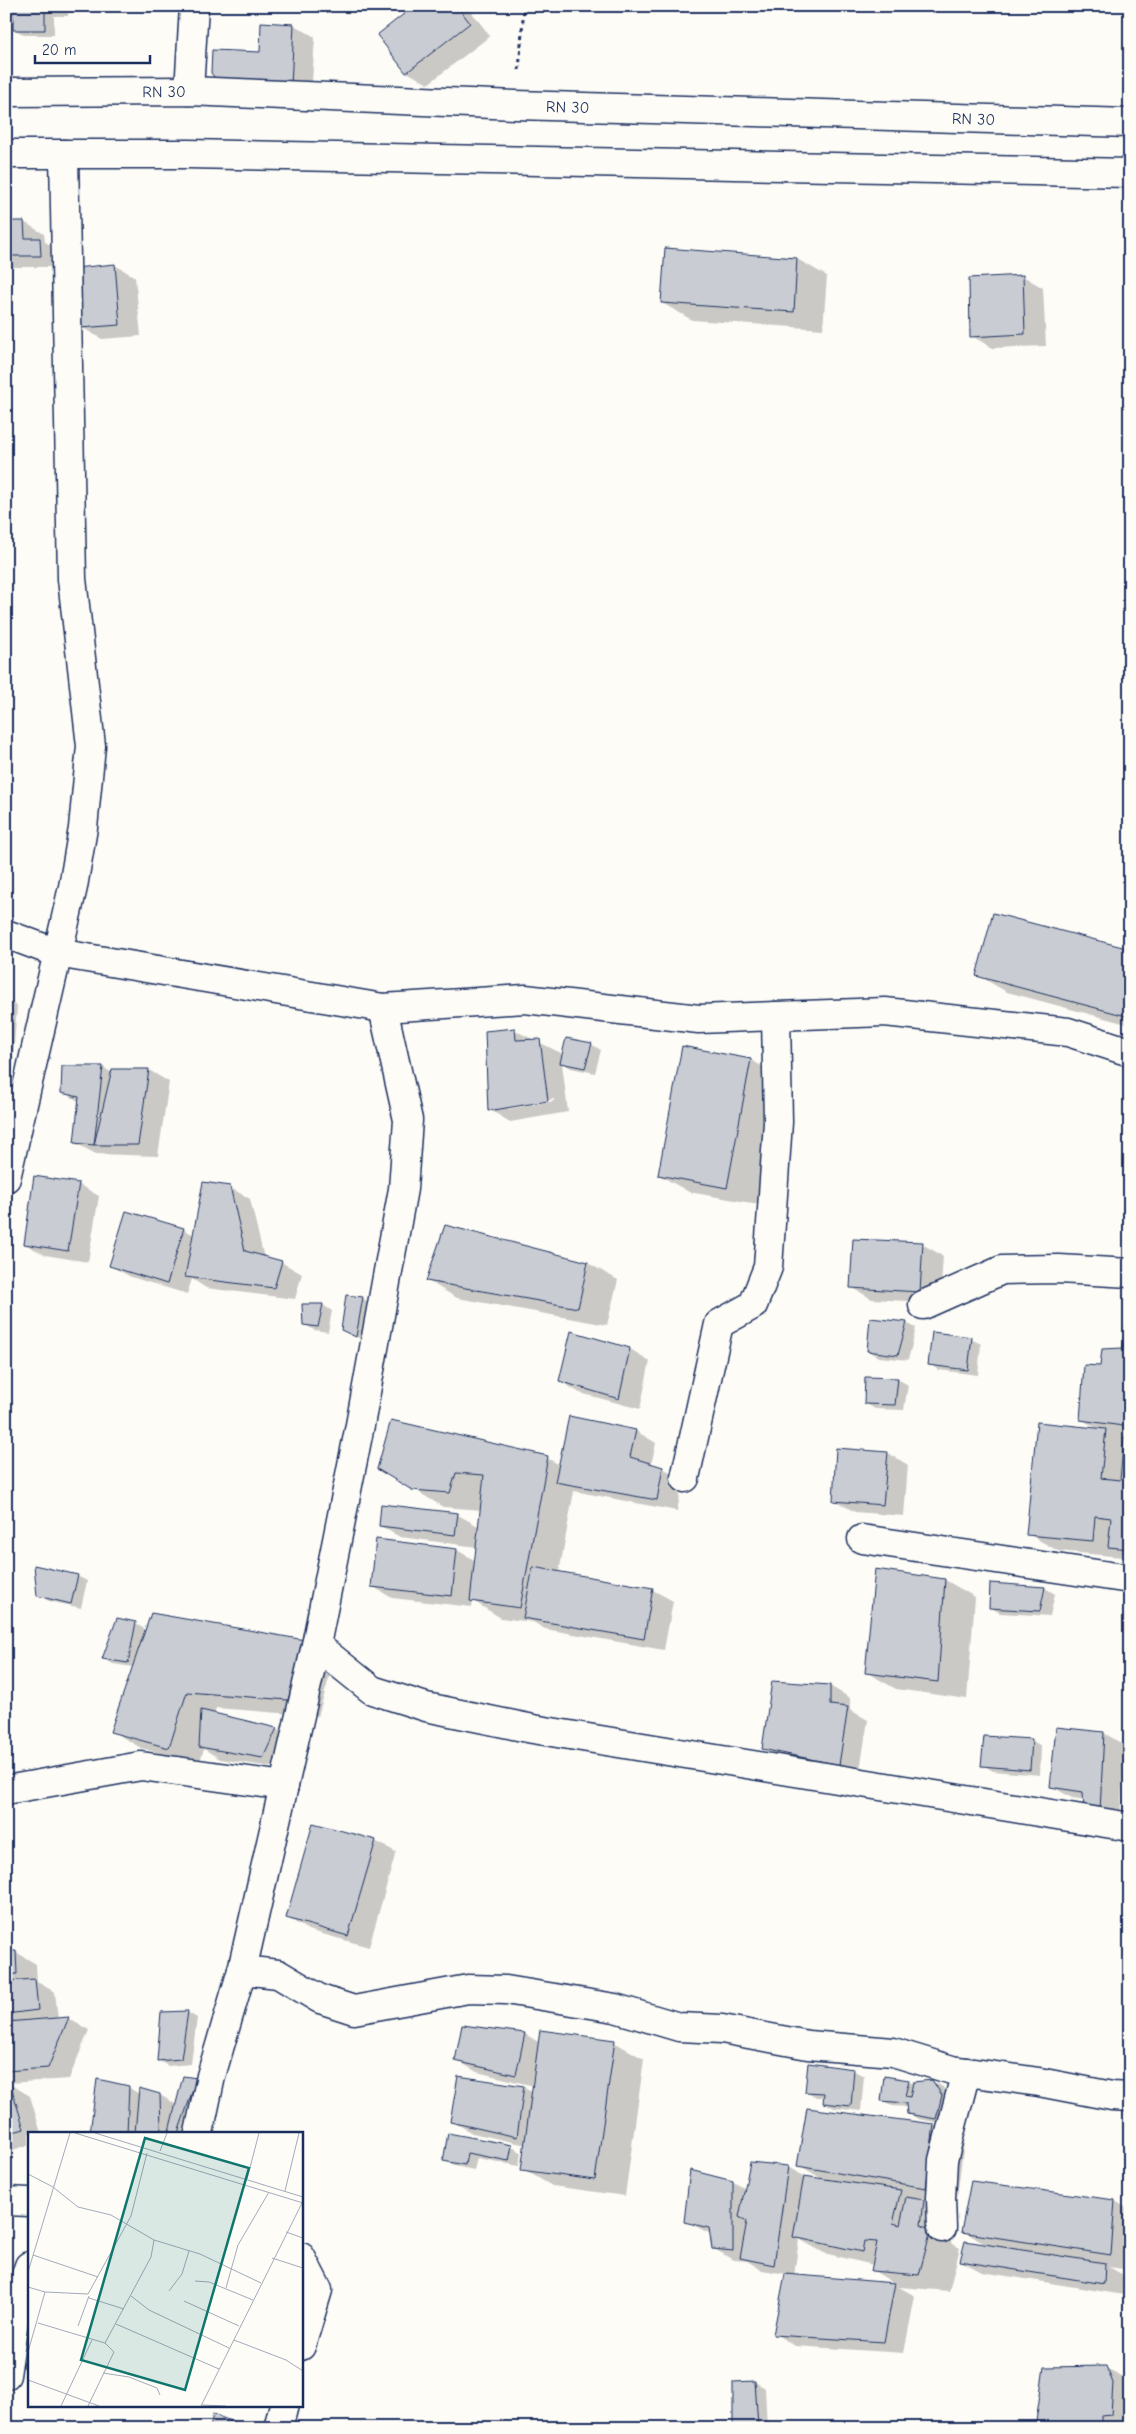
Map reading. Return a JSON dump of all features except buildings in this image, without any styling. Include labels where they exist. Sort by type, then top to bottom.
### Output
[{"type":"street","points":[[188,91],[194,6]]},
{"type":"street","name":"RN 30","points":[[6,92],[188,91],[516,104],[1130,123]]},
{"type":"street","points":[[6,154],[188,154],[1130,174]]},
{"type":"street","points":[[6,1178],[57,953],[74,887],[83,828],[91,746],[72,579],[64,154]]},
{"type":"street","points":[[6,934],[57,953],[383,1008],[525,999],[699,1019],[885,1012],[1068,1032],[1130,1052]]},
{"type":"street","points":[[199,2132],[211,2076],[242,1970],[316,1645],[360,1425],[403,1189],[408,1120],[383,1008]]},
{"type":"street","points":[[686,1478],[719,1324],[753,1305],[768,1268],[778,1122],[776,1016]]},
{"type":"street","points":[[923,1305],[1002,1270],[1059,1268],[1130,1273]]},
{"type":"street","points":[[862,1539],[1130,1579]]},
{"type":"street","points":[[316,1645],[372,1690],[426,1707],[533,1729],[1130,1827]]},
{"type":"street","points":[[6,1790],[142,1766],[284,1786]]},
{"type":"street","points":[[242,1970],[278,1974],[320,1999],[354,2010],[468,1989],[506,1990],[614,2008],[679,2027],[722,2030],[808,2045],[893,2052],[952,2070],[1040,2082],[1112,2096],[1130,2097]]},
{"type":"street","points":[[942,2228],[943,2160],[966,2072]]},
{"type":"street","points":[[6,2201],[28,2202]]},
{"type":"street","points":[[302,2259],[318,2290],[302,2343]]},
{"type":"street","points":[[6,2375],[17,2300],[28,2269]]},
{"type":"street","points":[[278,2428],[284,2406]]},
{"type":"path","points":[[516,104],[524,6]]}]
